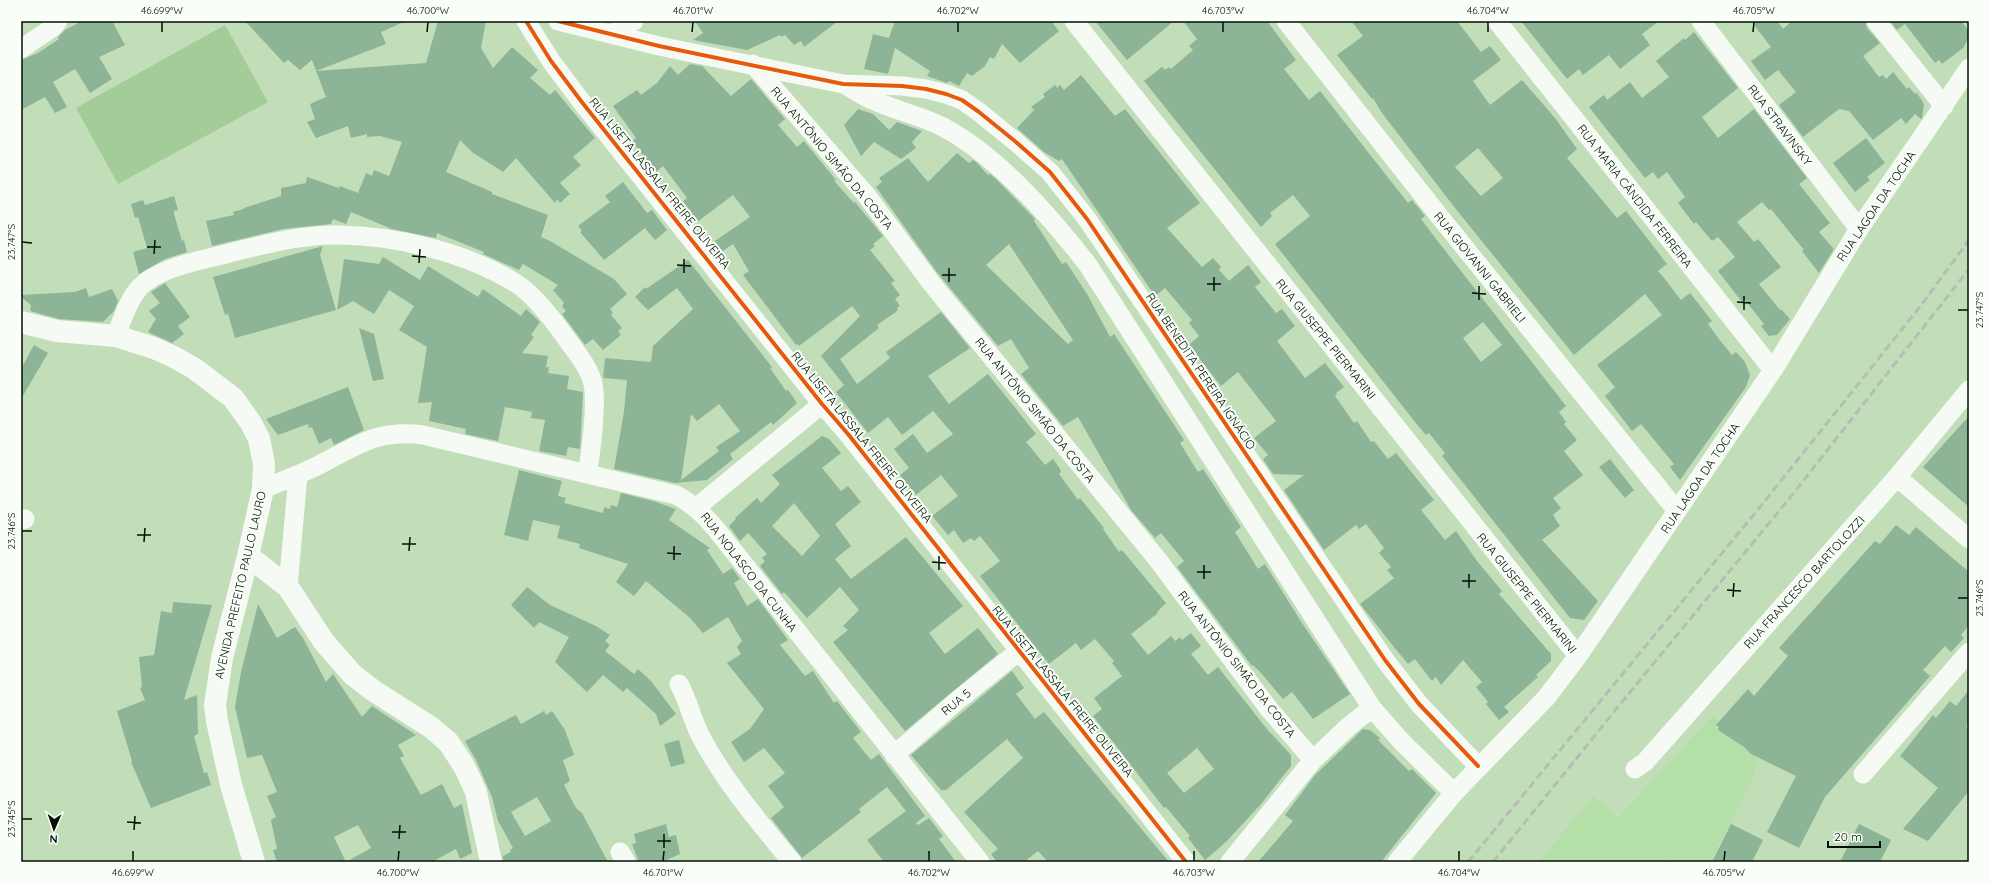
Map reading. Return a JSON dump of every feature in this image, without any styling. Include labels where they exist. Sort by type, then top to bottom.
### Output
[{"type":"street","points":[[21,49],[52,28],[58,21]]},
{"type":"street","name":"RUA LISETA LASSALA FREIRE OLIVEIRA","points":[[526,21],[551,61],[577,95],[1186,862]]},
{"type":"street","points":[[558,21],[659,46],[753,64],[843,84],[874,101],[924,118],[964,140],[983,154],[1058,226],[1088,265],[1372,708],[1401,741],[1454,793]]},
{"type":"street","points":[[611,34],[634,21]]},
{"type":"street","name":"RUA GIUSEPPE PIERMARINI","points":[[1074,21],[1578,656]]},
{"type":"street","name":"RUA GIOVANNI GABRIELI","points":[[1286,21],[1440,217],[1677,511]]},
{"type":"street","name":"RUA MARIA CÂNDIDA FERREIRA","points":[[1497,21],[1774,370]]},
{"type":"street","name":"RUA STRAVINSKY","points":[[1701,21],[1859,229]]},
{"type":"street","points":[[1876,21],[1944,106]]},
{"type":"street","name":"RUA ANTÔNIO SIMÃO DA COSTA","points":[[753,64],[867,196],[932,284],[1158,560],[1269,710],[1313,760]]},
{"type":"street","name":"RUA LAGOA DA TOCHA","points":[[1397,862],[1478,766],[1546,698],[1578,656],[1774,370],[1859,229],[1969,68]]},
{"type":"street","name":"RUA BENEDITA PEREIRA IGNÁCIO","points":[[843,84],[926,89],[962,100],[1016,142],[1050,172],[1087,219],[1123,271],[1385,660],[1419,704],[1478,766]]},
{"type":"street","points":[[116,336],[128,308],[140,288],[160,274],[184,264],[304,237],[341,235],[380,238],[418,245],[490,269],[518,285],[542,308],[566,337],[584,364],[593,385],[591,443],[587,474]]},
{"type":"street","name":"AVENIDA PREFEITO PAULO LAURO","points":[[21,322],[57,331],[116,336],[154,348],[174,357],[210,380],[233,398],[251,423],[262,450],[265,476],[248,556],[222,658],[215,705],[218,727],[231,785],[254,862]]},
{"type":"street","name":"RUA FRANCESCO BARTOLOZZI","points":[[1635,769],[1645,762],[1897,477],[1969,390]]},
{"type":"street","points":[[696,507],[822,404]]},
{"type":"street","name":"RUA NOLASCO DA CUNHA","points":[[263,489],[298,475],[376,437],[398,432],[424,435],[676,495],[696,507],[716,529],[980,862]]},
{"type":"street","points":[[288,587],[298,475]]},
{"type":"street","points":[[1897,477],[1969,539]]},
{"type":"street","points":[[248,556],[288,587],[310,623],[350,672],[374,691],[432,728],[456,753],[476,792],[491,862]]},
{"type":"street","name":"RUA 5","points":[[894,755],[970,690],[1019,651]]},
{"type":"street","points":[[1863,774],[1969,652]]},
{"type":"street","points":[[679,684],[688,702],[701,736],[717,762],[765,830],[792,862]]},
{"type":"street","points":[[1230,862],[1313,760],[1349,726],[1372,708]]},
{"type":"street","points":[[247,840],[258,862]]},
{"type":"shaded area","points":[[225,25],[268,102],[118,184],[76,108]]},
{"type":"shaded area","points":[[1712,716],[1752,741],[1757,756],[1755,773],[1711,862],[1673,862],[1668,860],[1667,862],[1539,862],[1593,796],[1618,818]]},
{"type":"building","points":[[82,21],[112,21],[125,45],[99,57],[112,79],[90,93],[75,69],[53,82],[67,107],[55,113],[45,97],[21,110],[21,60],[38,53],[59,39],[58,37],[65,30]]},
{"type":"building","points":[[245,21],[406,21],[381,32],[386,44],[316,71],[312,60],[300,70],[288,60],[284,63]]},
{"type":"building","points":[[438,21],[486,21],[481,48],[493,68],[512,47],[538,70],[530,78],[550,95],[555,90],[595,138],[573,157],[581,165],[560,183],[570,194],[560,203],[557,199],[555,203],[516,158],[503,172],[472,152],[460,140],[446,172],[492,192],[492,194],[548,215],[541,237],[614,279],[627,294],[610,309],[613,313],[611,315],[622,328],[618,331],[621,335],[603,350],[593,339],[585,345],[562,314],[566,311],[562,306],[564,303],[553,290],[558,285],[523,264],[519,270],[483,254],[484,252],[437,233],[436,238],[392,229],[351,212],[346,224],[333,219],[331,224],[283,229],[212,246],[206,221],[234,215],[233,212],[281,196],[281,188],[306,183],[307,177],[339,188],[340,186],[358,193],[366,173],[372,176],[374,170],[389,176],[402,142],[380,136],[367,137],[367,134],[351,138],[348,126],[316,138],[307,122],[315,119],[310,104],[326,97],[316,71],[426,63]]},
{"type":"building","points":[[695,21],[838,21],[804,47],[801,41],[794,45],[785,35],[781,37],[780,35],[747,50],[693,40],[703,33]]},
{"type":"building","points":[[895,21],[1051,21],[1059,31],[1020,63],[1002,44],[994,59],[990,57],[985,66],[972,76],[967,73],[959,86],[949,81],[947,83],[927,76],[930,71],[895,48],[888,74],[864,69],[873,34],[889,38]]},
{"type":"building","points":[[1095,21],[1174,21],[1127,60]]},
{"type":"building","points":[[1183,21],[1267,21],[1296,60],[1284,69],[1309,100],[1320,91],[1408,203],[1412,200],[1425,216],[1421,219],[1566,406],[1559,412],[1566,422],[1564,424],[1577,440],[1564,451],[1583,475],[1553,498],[1561,508],[1553,515],[1560,526],[1542,540],[1598,601],[1584,620],[1570,618],[1442,456],[1445,453],[1429,433],[1426,435],[1419,427],[1275,244],[1310,216],[1293,195],[1270,213],[1272,216],[1261,227],[1144,81],[1162,67],[1165,70],[1169,67],[1171,69],[1193,50],[1189,46],[1197,39]],"holes":[[[1483,322],[1502,345],[1481,362],[1463,338]]]},
{"type":"building","points":[[1351,21],[1457,21],[1481,52],[1490,46],[1501,60],[1473,81],[1490,105],[1522,80],[1555,118],[1577,149],[1567,158],[1617,218],[1626,211],[1667,264],[1658,271],[1681,300],[1690,293],[1712,321],[1708,324],[1719,339],[1732,355],[1736,352],[1745,362],[1750,375],[1746,387],[1680,480],[1670,467],[1674,464],[1641,424],[1632,431],[1605,396],[1615,387],[1597,365],[1662,315],[1645,294],[1574,355],[1455,208],[1382,113],[1373,98],[1372,99],[1337,55],[1363,36]],"holes":[[[1478,148],[1503,178],[1481,196],[1455,167]]]},
{"type":"building","points":[[1521,21],[1659,21],[1642,34],[1650,45],[1620,69],[1609,55],[1583,75],[1579,69],[1567,79]]},
{"type":"building","points":[[1751,21],[1777,21],[1783,29],[1792,21],[1865,21],[1867,28],[1880,43],[1863,56],[1879,77],[1883,75],[1886,79],[1893,72],[1907,89],[1909,87],[1915,94],[1917,93],[1924,104],[1922,118],[1921,119],[1915,114],[1906,124],[1901,118],[1873,140],[1849,111],[1839,109],[1803,137],[1779,105],[1796,92],[1778,70],[1765,80],[1751,61],[1771,47]]},
{"type":"building","points":[[1890,21],[1961,21],[1969,31],[1969,38],[1963,48],[1942,64],[1939,60],[1935,63],[1905,24],[1897,30]]},
{"type":"building","points":[[1694,32],[1738,88],[1702,117],[1718,138],[1754,109],[1807,178],[1799,184],[1830,223],[1819,232],[1834,249],[1819,273],[1802,251],[1804,250],[1771,209],[1769,210],[1762,202],[1737,222],[1754,242],[1758,239],[1781,267],[1759,284],[1780,310],[1781,309],[1790,319],[1777,335],[1769,336],[1761,326],[1764,324],[1745,300],[1742,302],[1718,271],[1735,257],[1718,237],[1712,241],[1696,222],[1694,224],[1678,203],[1685,197],[1667,172],[1658,179],[1653,172],[1645,178],[1589,107],[1604,95],[1607,100],[1630,82],[1642,98],[1669,77],[1656,61],[1684,38],[1685,40]]},
{"type":"building","points":[[690,64],[702,66],[731,96],[751,79],[785,119],[778,125],[797,147],[804,141],[836,180],[834,181],[854,203],[855,202],[883,236],[873,244],[875,246],[870,250],[895,281],[891,283],[900,295],[895,299],[900,306],[897,308],[898,309],[896,312],[877,325],[879,328],[840,359],[857,384],[890,358],[886,352],[941,312],[970,348],[928,376],[949,404],[988,374],[1036,434],[1026,442],[1045,465],[1053,459],[1060,469],[1061,472],[1059,474],[1078,500],[1080,498],[1104,528],[1103,529],[1119,552],[1122,550],[1166,603],[1157,612],[1158,613],[1131,634],[1148,655],[1171,636],[1175,641],[1180,637],[1182,640],[1191,633],[1201,646],[1191,654],[1208,675],[1218,667],[1266,728],[1291,755],[1291,766],[1261,804],[1227,841],[1205,860],[1188,838],[1190,836],[1166,807],[1164,808],[1093,716],[1102,709],[1094,698],[1122,676],[1112,663],[1114,661],[1095,639],[1081,650],[1076,643],[1049,664],[980,576],[1000,561],[980,536],[974,541],[971,538],[963,543],[954,530],[948,535],[932,516],[958,496],[941,475],[916,495],[900,475],[909,468],[894,449],[913,434],[927,453],[953,434],[933,411],[902,435],[888,417],[868,433],[836,392],[844,385],[821,356],[860,316],[852,306],[799,346],[798,344],[796,345],[743,275],[749,271],[733,244],[717,255],[709,245],[750,217],[733,195],[697,222],[681,203],[687,198],[663,166],[656,172],[632,141],[636,138],[613,106],[637,90],[641,95],[657,83],[670,66],[678,75]],"holes":[[[1197,748],[1214,769],[1184,793],[1167,773]]]},
{"type":"building","points":[[1081,75],[1115,116],[1125,109],[1200,203],[1167,228],[1202,267],[1213,258],[1221,267],[1219,270],[1229,281],[1248,265],[1261,282],[1255,287],[1276,313],[1282,309],[1295,326],[1277,341],[1305,378],[1325,363],[1344,387],[1336,393],[1337,394],[1335,396],[1354,423],[1357,421],[1371,442],[1374,441],[1388,459],[1396,453],[1434,500],[1421,510],[1445,540],[1456,531],[1477,561],[1502,591],[1499,594],[1551,654],[1551,661],[1536,675],[1538,677],[1504,707],[1509,712],[1499,720],[1486,704],[1488,702],[1476,687],[1482,682],[1463,660],[1441,685],[1436,677],[1432,681],[1415,659],[1408,664],[1394,647],[1360,604],[1394,578],[1387,570],[1391,567],[1379,553],[1384,548],[1366,524],[1359,529],[1356,525],[1324,550],[1284,490],[1304,475],[1273,474],[1263,459],[1268,455],[1254,438],[1276,421],[1238,372],[1221,386],[1189,345],[1199,336],[1189,323],[1192,320],[1165,288],[1155,296],[1062,159],[1059,161],[1044,152],[1017,128],[1034,110],[1031,107],[1045,97],[1043,94],[1055,85],[1057,88],[1060,85],[1064,90]]},
{"type":"building","points":[[858,109],[873,114],[889,130],[897,122],[922,131],[912,142],[916,148],[901,159],[874,142],[861,156],[844,125]]},
{"type":"building","points":[[1866,138],[1885,163],[1867,177],[1870,180],[1855,192],[1833,163]]},
{"type":"building","points":[[957,153],[969,163],[973,160],[988,175],[990,174],[996,179],[1035,219],[1034,221],[1062,264],[1066,262],[1087,294],[1110,337],[1114,334],[1184,440],[1180,443],[1198,472],[1203,469],[1241,527],[1235,532],[1258,569],[1265,564],[1302,623],[1350,694],[1313,719],[1292,692],[1283,699],[1261,673],[1253,665],[1252,666],[1177,567],[1184,561],[1161,533],[1155,538],[1131,510],[1078,417],[1063,426],[1021,374],[1029,368],[1011,339],[998,346],[936,271],[876,187],[882,182],[879,178],[908,158],[928,182]],"holes":[[[1009,244],[1073,340],[1068,344],[986,265]]]},
{"type":"building","points":[[623,182],[647,213],[652,210],[667,230],[655,240],[645,228],[604,260],[580,232],[582,231],[578,226],[610,202],[605,196]]},
{"type":"building","points":[[174,196],[178,210],[174,211],[174,214],[187,252],[165,259],[139,274],[133,252],[147,248],[138,217],[135,218],[131,204],[143,200],[145,205]]},
{"type":"building","points":[[323,246],[320,255],[336,310],[235,338],[228,314],[225,315],[213,277]]},
{"type":"building","points":[[383,257],[420,280],[428,266],[478,297],[483,289],[521,316],[526,309],[540,322],[531,335],[534,337],[522,353],[548,356],[546,367],[549,367],[548,373],[569,376],[567,389],[583,392],[580,449],[568,447],[566,456],[539,451],[545,420],[531,418],[532,412],[505,407],[498,441],[465,434],[466,429],[429,421],[432,402],[418,403],[427,347],[399,330],[414,306],[389,290],[374,314],[353,301],[337,310],[344,259],[379,264]]},
{"type":"building","points":[[688,260],[772,367],[770,368],[786,391],[788,390],[797,403],[773,425],[771,422],[730,454],[733,459],[707,480],[675,483],[614,469],[624,412],[627,380],[603,378],[605,358],[651,362],[653,346],[693,309],[677,288],[648,310],[635,297],[645,287],[646,289]],"holes":[[[719,404],[740,431],[716,447],[719,451],[681,480],[691,414],[697,421]]]},
{"type":"building","points":[[165,283],[190,317],[178,326],[184,334],[172,343],[148,332],[156,319],[149,311],[160,303],[151,292]]},
{"type":"building","points":[[86,288],[89,297],[112,289],[118,301],[114,311],[103,322],[59,319],[30,311],[31,305],[21,297],[21,295],[75,292]]},
{"type":"building","points":[[359,328],[374,334],[384,379],[373,381]]},
{"type":"building","points":[[34,345],[48,353],[21,399],[21,369]]},
{"type":"building","points":[[348,387],[364,430],[334,445],[331,438],[319,444],[312,427],[309,428],[308,424],[278,435],[266,419]]},
{"type":"building","points":[[1969,416],[1969,507],[1923,467]]},
{"type":"building","points":[[822,436],[829,439],[841,453],[822,468],[841,491],[848,486],[861,502],[835,524],[851,546],[835,559],[851,579],[906,537],[963,606],[929,633],[945,654],[978,628],[998,654],[905,731],[833,642],[848,630],[843,626],[859,610],[840,587],[807,618],[784,592],[782,594],[760,566],[765,561],[762,558],[767,554],[748,533],[740,541],[729,526],[736,519],[735,518],[757,498],[761,503],[780,484],[772,475]],"holes":[[[794,503],[820,536],[802,556],[772,526]]]},
{"type":"building","points":[[1610,459],[1634,490],[1625,498],[1599,467]]},
{"type":"building","points":[[519,470],[562,481],[558,496],[566,498],[564,503],[603,513],[604,507],[610,509],[611,505],[617,507],[621,493],[653,501],[676,509],[669,520],[710,548],[707,550],[723,574],[732,568],[740,579],[734,583],[747,606],[758,599],[788,640],[780,645],[805,676],[813,671],[834,703],[837,701],[861,732],[853,738],[871,760],[879,754],[925,816],[916,823],[918,825],[929,818],[943,836],[939,839],[956,862],[884,862],[867,840],[906,811],[887,787],[859,809],[861,812],[802,858],[771,818],[784,807],[768,786],[785,773],[764,748],[744,762],[731,742],[750,729],[764,709],[727,663],[741,654],[737,647],[742,641],[728,617],[703,633],[689,617],[646,581],[634,596],[616,582],[628,564],[579,548],[580,544],[557,538],[560,526],[533,520],[528,541],[504,535]]},
{"type":"building","points":[[1896,525],[1909,535],[1916,527],[1969,572],[1969,625],[1961,635],[1964,638],[1951,652],[1945,646],[1923,670],[1930,676],[1825,797],[1799,848],[1767,832],[1796,776],[1751,754],[1744,747],[1718,730],[1719,727],[1716,725],[1748,689],[1754,696],[1788,656],[1779,648],[1875,541],[1880,544]]},
{"type":"building","points":[[527,587],[550,605],[596,626],[610,635],[605,641],[610,645],[605,651],[634,674],[638,669],[651,681],[676,714],[660,726],[656,714],[627,688],[623,692],[603,675],[587,692],[555,662],[569,637],[539,622],[534,628],[511,605]]},
{"type":"building","points":[[173,602],[212,605],[184,700],[197,695],[198,734],[194,736],[204,773],[207,772],[211,785],[151,808],[131,762],[132,761],[117,711],[145,700],[140,688],[142,687],[139,657],[154,655],[161,611],[172,613]]},
{"type":"building","points":[[258,604],[277,638],[295,627],[303,638],[326,682],[333,674],[362,717],[372,706],[416,735],[398,745],[404,756],[400,758],[421,795],[442,784],[454,808],[462,804],[472,853],[460,859],[456,849],[432,862],[346,862],[277,862],[273,850],[277,849],[271,820],[276,817],[267,796],[277,792],[262,755],[247,758],[235,707],[241,672]],"holes":[[[358,825],[371,848],[346,862],[334,837]]]},
{"type":"building","points":[[1012,671],[1024,688],[1016,694],[1035,719],[1044,712],[1169,862],[1048,862],[1038,851],[1024,862],[997,862],[991,854],[998,849],[964,812],[1023,758],[1007,739],[946,790],[941,790],[911,755]]},
{"type":"building","points":[[1969,690],[1969,723],[1966,726],[1969,729],[1969,791],[1928,841],[1903,829],[1938,788],[1900,756],[1933,715],[1936,718],[1950,701],[1956,706]]},
{"type":"building","points":[[544,711],[546,715],[552,711],[565,730],[574,755],[563,760],[570,781],[564,785],[576,808],[582,813],[608,862],[503,862],[503,856],[511,852],[510,850],[513,848],[498,821],[492,797],[476,760],[465,741],[516,715],[521,724]],"holes":[[[537,797],[551,821],[525,836],[511,812]]]},
{"type":"building","points":[[1363,729],[1370,730],[1380,738],[1378,740],[1409,771],[1412,769],[1436,793],[1381,862],[1258,862],[1293,821],[1285,815],[1315,775]]},
{"type":"building","points":[[679,740],[685,763],[671,767],[664,744]]},
{"type":"building","points":[[666,824],[669,837],[676,835],[680,854],[662,862],[639,862],[632,844],[636,843],[634,834]]},
{"type":"building","points":[[1731,824],[1763,840],[1752,862],[1712,862]]},
{"type":"building","points":[[1859,824],[1891,840],[1880,862],[1840,862]]},
{"type":"railway","points":[[1468,862],[1760,507],[1919,308],[1969,240]]},
{"type":"railway","points":[[1493,862],[1793,494],[1969,269]]},
{"type":"cycle path","points":[[526,21],[551,61],[581,101],[822,404],[848,434],[1186,862]]},
{"type":"cycle path","points":[[558,21],[659,46],[843,84],[902,86],[926,89],[962,100],[979,112],[1050,172],[1087,219],[1385,660],[1419,704],[1478,766]]}]
